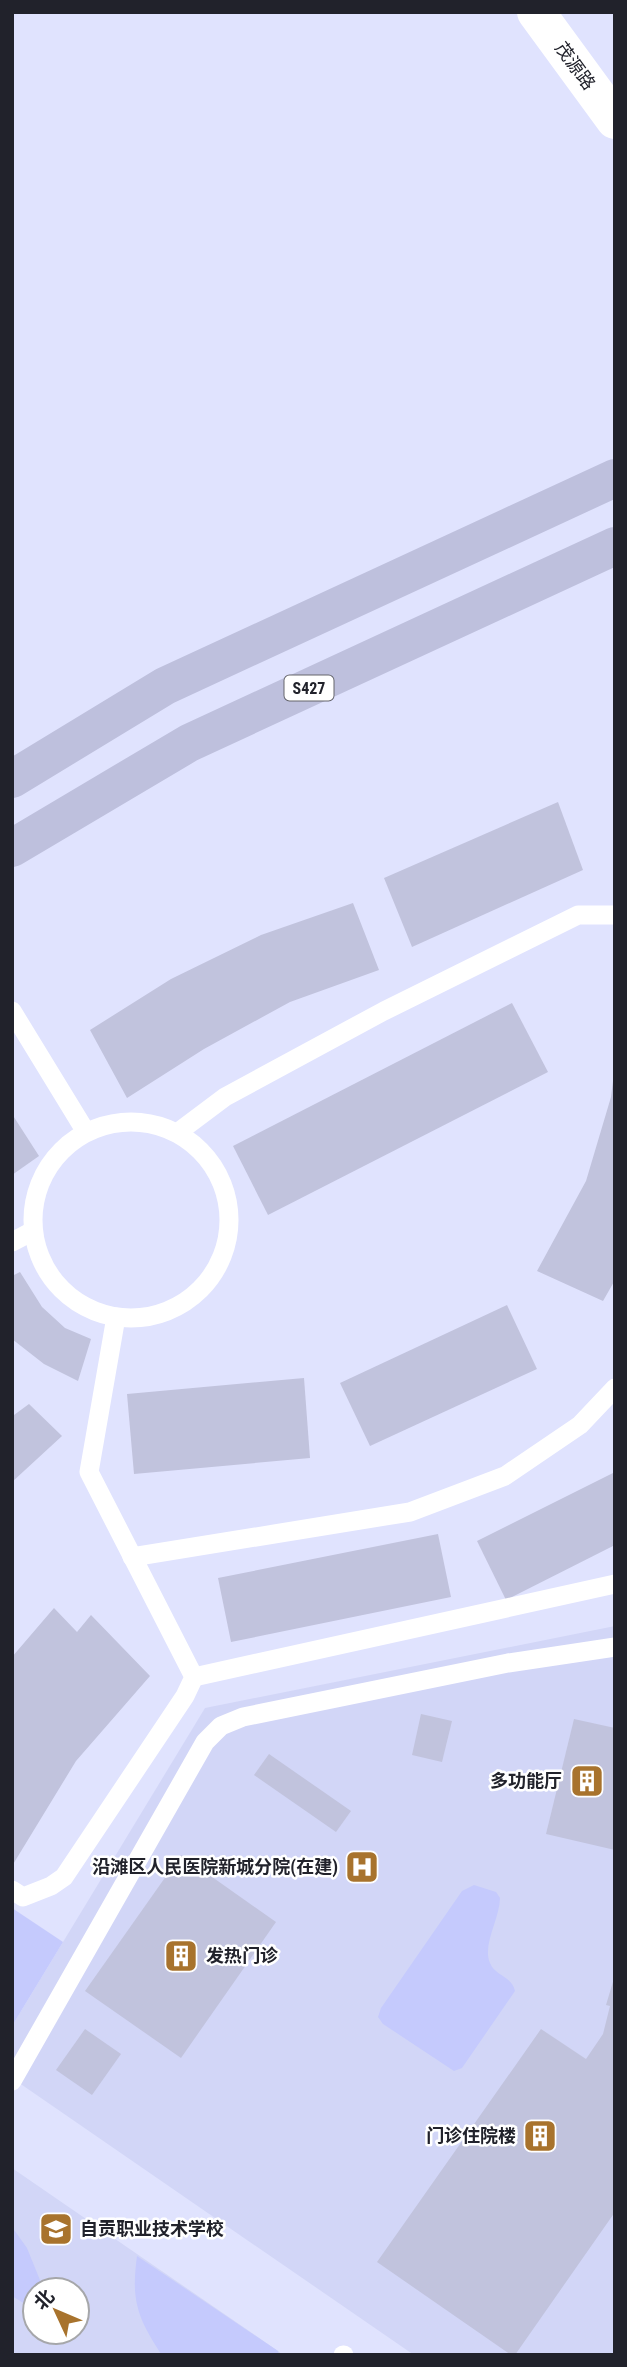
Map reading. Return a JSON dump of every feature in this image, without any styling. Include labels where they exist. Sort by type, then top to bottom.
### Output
[{"type":"main road","points":[[12,779],[166,686],[615,478]]},
{"type":"main road","name":"S427","points":[[12,848],[190,743],[615,546]]},
{"type":"street","name":"茂源路","points":[[536,12],[615,120]]},
{"type":"lane","points":[[177,1133],[225,1097],[384,1011],[579,915],[615,915]]},
{"type":"lane","points":[[12,1011],[86,1132]]},
{"type":"lane","points":[[132,1121],[156,1125],[177,1133],[198,1146],[213,1164],[224,1185],[229,1208],[229,1232],[223,1255],[212,1276],[197,1294],[177,1307],[155,1316],[116,1317],[85,1307],[65,1293],[50,1276],[39,1255],[33,1231],[39,1185],[66,1146],[86,1132],[108,1124],[132,1121]]},
{"type":"lane","points":[[12,1242],[33,1231]]},
{"type":"lane","points":[[116,1317],[89,1472],[194,1677]]},
{"type":"lane","points":[[132,1557],[410,1512],[505,1476],[580,1425],[615,1388]]},
{"type":"lane","points":[[194,1677],[615,1584]]},
{"type":"lane","points":[[12,2081],[205,1742],[221,1726],[243,1717],[495,1666],[615,1647]]},
{"type":"lane","points":[[12,1890],[23,1897],[51,1886],[64,1877],[185,1696],[194,1677]]},
{"type":"shaded area","name":"沿滩区人民医院新城分院(在建)","points":[[615,1626],[615,2355],[414,2355],[12,2078],[12,2026],[205,1708]]},
{"type":"shaded area","points":[[474,1885],[496,1892],[500,1898],[488,1956],[492,1967],[511,1982],[515,1991],[462,2068],[454,2071],[383,2024],[378,2017],[381,2008],[462,1891]]},
{"type":"shaded area","points":[[12,1908],[63,1942],[12,2026]]},
{"type":"shaded area","name":"自贡职业技术学校","points":[[12,2168],[283,2355],[12,2355]]},
{"type":"shaded area","points":[[12,2227],[27,2248],[38,2276],[21,2276],[21,2301],[12,2296]]},
{"type":"shaded area","points":[[137,2256],[278,2351],[279,2355],[161,2354],[146,2329],[138,2308],[135,2285]]},
{"type":"building","points":[[558,802],[583,870],[412,947],[384,878]]},
{"type":"building","points":[[353,903],[379,970],[290,1002],[204,1049],[127,1098],[90,1030],[171,979],[261,935]]},
{"type":"building","points":[[512,1003],[548,1072],[268,1215],[233,1146]]},
{"type":"building","points":[[613,1081],[615,1280],[603,1301],[537,1271],[586,1181],[611,1097]]},
{"type":"building","points":[[12,1114],[39,1156],[12,1175]]},
{"type":"building","points":[[20,1272],[42,1307],[65,1328],[91,1339],[78,1381],[44,1364],[12,1339],[12,1276]]},
{"type":"building","points":[[507,1305],[537,1369],[370,1446],[340,1383]]},
{"type":"building","points":[[304,1378],[310,1458],[134,1474],[127,1394]]},
{"type":"building","points":[[29,1404],[62,1436],[12,1482],[12,1413],[14,1415]]},
{"type":"building","points":[[615,1472],[615,1545],[506,1600],[477,1541]]},
{"type":"building","points":[[438,1534],[451,1597],[231,1642],[218,1578]]},
{"type":"building","points":[[54,1608],[77,1632],[91,1615],[150,1676],[76,1761],[12,1866],[12,1657]]},
{"type":"building","points":[[421,1714],[452,1721],[442,1762],[412,1755]]},
{"type":"building","name":"多功能厅","points":[[574,1719],[615,1728],[615,1850],[546,1834]]},
{"type":"building","points":[[269,1754],[351,1811],[336,1832],[254,1775]]},
{"type":"building","name":"发热门诊","points":[[181,1855],[276,1922],[181,2058],[85,1991]]},
{"type":"building","name":"门诊住院楼","points":[[615,1975],[615,2212],[515,2355],[511,2355],[377,2262],[541,2029],[586,2059],[603,2034],[610,2006],[606,2005]]},
{"type":"building","points":[[85,2029],[121,2054],[92,2095],[56,2070]]},
{"type":"place","name":"多功能厅","points":[[587,1781]]},
{"type":"place","name":"沿滩区人民医院新城分院(在建)","points":[[362,1867]]},
{"type":"place","name":"发热门诊","points":[[181,1956]]},
{"type":"place","name":"门诊住院楼","points":[[540,2136]]},
{"type":"place","name":"自贡职业技术学校","points":[[56,2229]]}]
